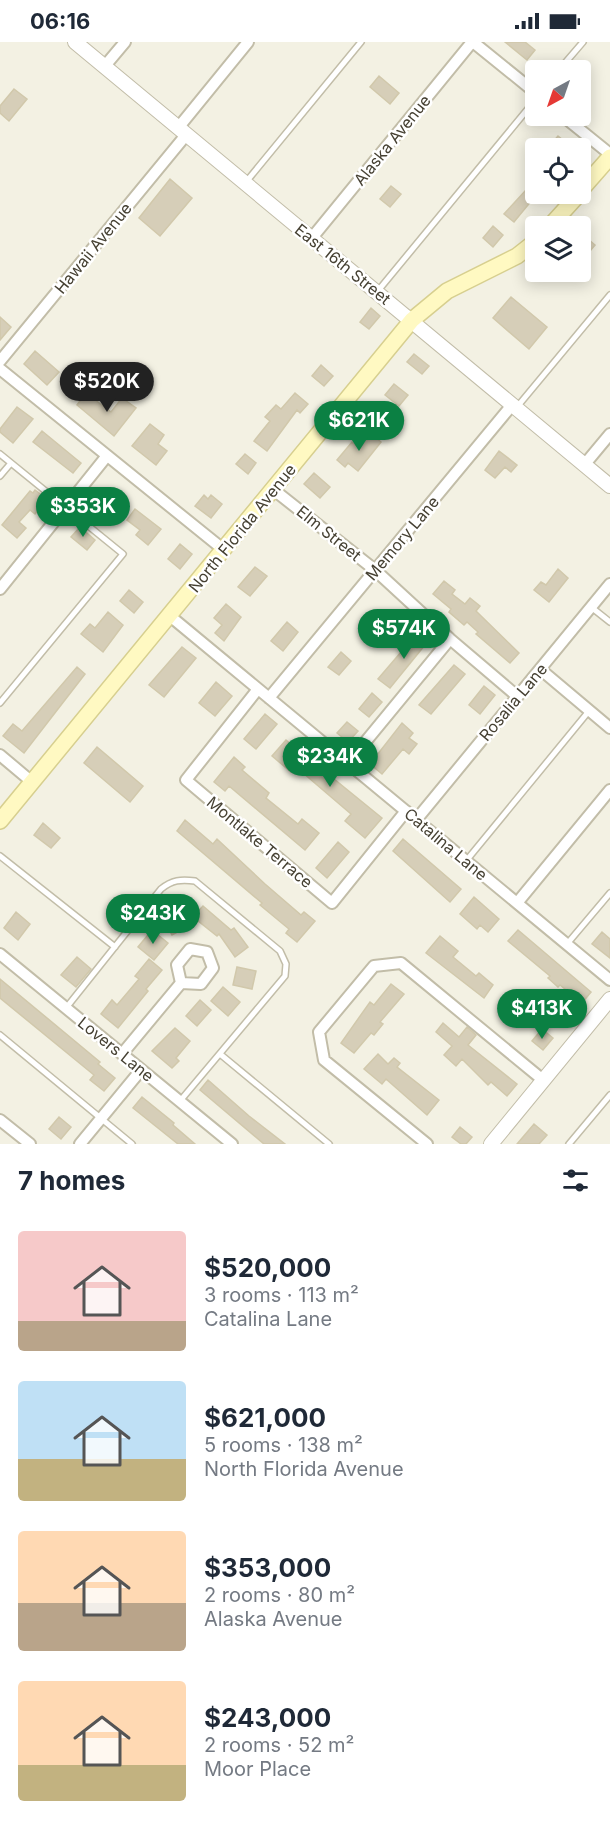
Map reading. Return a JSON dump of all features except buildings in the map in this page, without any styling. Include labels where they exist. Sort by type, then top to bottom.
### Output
[{"type":"main road","points":[[591,178],[610,155]]},
{"type":"main road","points":[[559,216],[569,204]]},
{"type":"main road","name":"North Florida Avenue","points":[[0,821],[412,320],[447,291],[518,256],[525,250]]},
{"type":"street","name":"East 16th Street","points":[[75,42],[610,486]]},
{"type":"street","points":[[104,67],[125,42]]},
{"type":"street","name":"Hawaii Avenue","points":[[0,362],[182,131],[248,42]]},
{"type":"street","points":[[473,42],[525,84]]},
{"type":"street","name":"Alaska Avenue","points":[[311,238],[473,42]]},
{"type":"street","points":[[575,126],[610,155]]},
{"type":"street","points":[[0,369],[106,457],[224,550]]},
{"type":"street","name":"Memory Lane","points":[[269,698],[514,407]]},
{"type":"street","points":[[585,464],[610,434]]},
{"type":"street","points":[[0,589],[106,457]]},
{"type":"street","name":"Elm Street","points":[[274,490],[375,570],[450,639],[517,696]]},
{"type":"street","name":"Rosalia Lane","points":[[416,820],[610,584]]},
{"type":"street","name":"Catalina Lane","points":[[170,616],[610,980]]},
{"type":"street","points":[[348,763],[450,639]]},
{"type":"street","points":[[540,669],[610,728]]},
{"type":"street","name":"Montlake Terrace","points":[[258,689],[186,780],[332,903],[406,811]]},
{"type":"street","points":[[0,755],[32,782]]},
{"type":"street","points":[[517,903],[610,790]]},
{"type":"street","name":"Lovers Lane","points":[[0,954],[232,1144]]},
{"type":"street","points":[[427,1144],[324,1060],[319,1032],[374,966],[401,963],[543,1080]]},
{"type":"street","points":[[122,1054],[181,983]]},
{"type":"street","points":[[491,1144],[610,999]]},
{"type":"street","points":[[81,1144],[141,1070]]},
{"type":"street","points":[[0,1120],[30,1144]]},
{"type":"lane","points":[[245,184],[361,42]]},
{"type":"lane","points":[[568,60],[583,42]]},
{"type":"lane","points":[[377,292],[525,112]]},
{"type":"lane","points":[[514,407],[610,295]]},
{"type":"lane","points":[[0,454],[123,555],[0,703]]},
{"type":"lane","points":[[0,476],[11,463]]},
{"type":"lane","points":[[591,607],[610,622]]},
{"type":"lane","points":[[466,861],[590,711]]},
{"type":"lane","points":[[0,856],[115,947]]},
{"type":"lane","points":[[66,1008],[161,889],[169,883],[182,879],[195,881],[280,951],[286,964],[285,976],[180,1101]]},
{"type":"lane","points":[[567,944],[610,893]]},
{"type":"lane","points":[[0,1035],[132,1144]]},
{"type":"lane","points":[[220,1054],[329,1144]]},
{"type":"lane","points":[[569,1144],[610,1095]]}]
